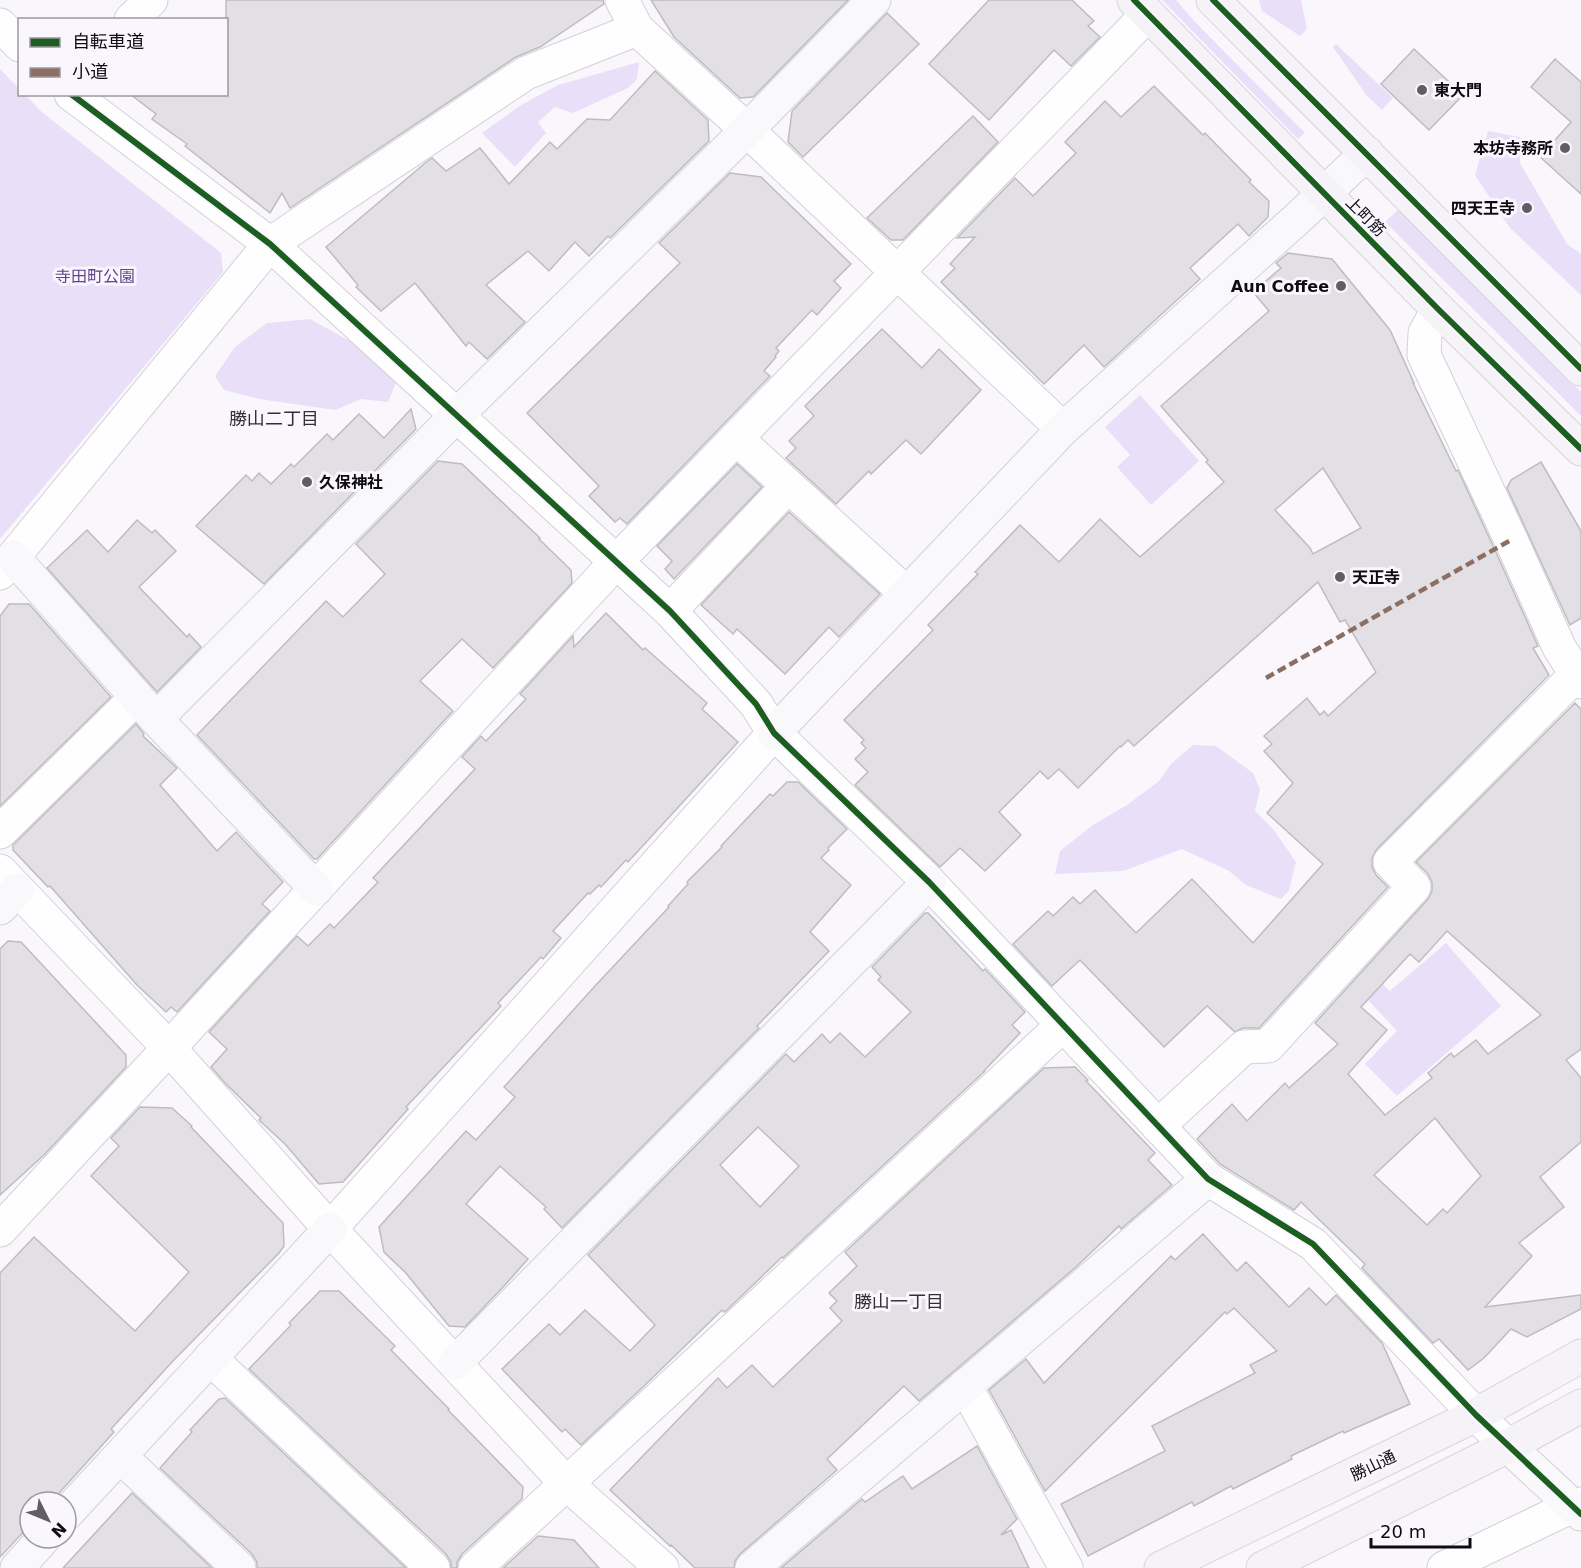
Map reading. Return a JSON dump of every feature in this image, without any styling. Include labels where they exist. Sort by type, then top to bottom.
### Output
[{"type":"main road","points":[[1213,0],[1581,369]]},
{"type":"main road","name":"上町筋","points":[[1141,7],[1438,309],[1581,449]]},
{"type":"main road","name":"勝山通","points":[[1161,1568],[1476,1415],[1581,1356]]},
{"type":"main road","points":[[1263,1568],[1508,1446],[1581,1406]]},
{"type":"street","points":[[133,18],[151,0]]},
{"type":"street","points":[[622,0],[637,29],[1064,429]]},
{"type":"street","points":[[0,832],[146,708],[457,415],[747,130],[874,0]]},
{"type":"street","points":[[0,1230],[616,562],[897,272],[1141,7]]},
{"type":"street","points":[[0,25],[18,43]]},
{"type":"street","points":[[316,889],[146,708],[6,565],[270,244],[526,72],[637,29]]},
{"type":"street","points":[[74,96],[270,244],[670,611],[756,704],[774,733],[930,882],[1208,1179],[1313,1244],[1476,1415],[1578,1508],[1443,1568]]},
{"type":"street","points":[[78,1501],[330,1229],[774,733],[906,593],[1064,429],[1366,153]]},
{"type":"street","points":[[1158,1125],[1244,1047],[1268,1046],[1413,887],[1390,862],[1579,679],[1570,639],[1511,540],[1424,356],[1425,333],[1438,309]]},
{"type":"street","points":[[736,438],[906,593]]},
{"type":"street","points":[[670,611],[788,486]]},
{"type":"street","points":[[455,1363],[930,882]]},
{"type":"street","points":[[6,890],[169,1048],[330,1229],[567,1484],[662,1568]]},
{"type":"street","points":[[475,1568],[1063,1025]]},
{"type":"street","points":[[752,1568],[1208,1179]]},
{"type":"street","points":[[210,1358],[433,1568]]},
{"type":"street","points":[[965,1386],[1066,1568]]},
{"type":"street","points":[[120,1456],[239,1568]]},
{"type":"street","points":[[17,1568],[33,1550]]},
{"type":"green space","points":[[1162,0],[1176,0],[1305,133],[1298,139]]},
{"type":"green space","points":[[1259,0],[1301,0],[1307,29],[1300,36],[1262,11]]},
{"type":"green space","points":[[1336,44],[1393,98],[1382,110],[1367,96],[1333,47]]},
{"type":"green space","points":[[639,62],[637,79],[628,88],[573,113],[555,107],[538,122],[546,133],[515,167],[482,133],[521,105],[558,85]]},
{"type":"green space","name":"寺田町公園","points":[[0,69],[18,88],[18,96],[26,96],[43,113],[221,253],[223,272],[0,539]]},
{"type":"green space","points":[[1488,131],[1520,137],[1520,163],[1567,244],[1581,254],[1581,295],[1510,228],[1475,175]]},
{"type":"green space","points":[[1400,208],[1581,392],[1581,416],[1385,222]]},
{"type":"green space","points":[[310,319],[375,355],[396,383],[388,402],[361,399],[335,410],[259,399],[224,390],[215,376],[235,347],[267,323]]},
{"type":"green space","points":[[1140,395],[1199,461],[1151,505],[1117,467],[1130,455],[1105,427]]},
{"type":"green space","points":[[1193,745],[1216,746],[1253,773],[1260,789],[1255,811],[1273,829],[1296,862],[1289,890],[1281,899],[1246,885],[1229,871],[1182,849],[1123,871],[1055,874],[1060,851],[1093,825],[1127,805],[1159,781],[1171,764]]},
{"type":"green space","points":[[1446,943],[1501,1006],[1397,1096],[1365,1064],[1397,1031],[1356,987],[1370,972],[1390,991]]},
{"type":"building","points":[[226,0],[603,0],[604,4],[540,47],[516,57],[290,208],[282,193],[270,213],[185,146],[187,144],[152,119],[156,114],[133,96],[228,96],[228,18],[226,18]]},
{"type":"building","points":[[651,0],[848,0],[753,97],[740,98],[674,37]]},
{"type":"building","points":[[989,0],[1072,0],[1094,21],[1088,26],[1100,37],[1071,66],[1054,50],[989,120],[929,64]]},
{"type":"building","points":[[887,13],[919,44],[803,157],[788,142],[792,111]]},
{"type":"building","name":"東大門","points":[[1414,49],[1463,95],[1429,130],[1381,84]]},
{"type":"building","points":[[1555,59],[1581,82],[1581,194],[1540,157],[1571,122],[1531,87]]},
{"type":"building","points":[[655,71],[708,120],[709,141],[589,256],[575,242],[549,271],[528,251],[486,285],[525,322],[487,359],[469,342],[466,346],[415,283],[381,311],[356,287],[358,285],[326,247],[432,158],[446,171],[480,148],[509,184],[550,142],[557,149],[587,119],[610,120]]},
{"type":"building","points":[[1154,86],[1251,180],[1249,182],[1269,201],[1268,217],[1249,236],[1238,224],[1190,268],[1200,279],[1104,367],[1084,345],[1044,384],[941,282],[955,268],[950,264],[975,237],[957,238],[1015,178],[1033,196],[1076,153],[1065,142],[1105,101],[1121,117]]},
{"type":"building","points":[[973,116],[998,142],[903,240],[891,240],[867,218]]},
{"type":"building","points":[[730,173],[761,177],[851,264],[834,281],[841,288],[817,315],[812,310],[776,348],[779,351],[776,357],[764,371],[770,376],[627,524],[620,518],[615,522],[589,496],[599,486],[527,413],[680,263],[659,243]]},
{"type":"building","points":[[1288,253],[1332,259],[1390,330],[1413,383],[1456,471],[1458,470],[1494,548],[1538,646],[1533,648],[1549,675],[1377,849],[1372,858],[1372,867],[1376,875],[1388,887],[1259,1028],[1243,1028],[1235,1032],[1207,1006],[1164,1047],[1080,960],[1052,986],[1013,944],[1048,911],[1053,916],[1073,897],[1080,904],[1095,890],[1136,933],[1192,879],[1253,943],[1323,864],[1267,813],[1293,783],[1264,751],[1272,744],[1264,736],[1307,698],[1320,715],[1324,711],[1328,716],[1376,672],[1345,620],[1340,622],[1318,582],[1134,746],[1128,740],[1120,746],[1078,788],[1059,769],[1048,779],[1040,771],[999,812],[1021,835],[985,871],[960,848],[940,867],[855,785],[868,772],[855,759],[866,748],[861,743],[864,740],[844,720],[933,630],[928,625],[978,574],[975,572],[1020,525],[1059,562],[1100,519],[1140,557],[1224,482],[1161,406],[1269,311],[1253,292],[1281,268],[1276,263]],"holes":[[[1323,468],[1361,528],[1313,554],[1275,510]]]},
{"type":"building","points":[[882,329],[922,368],[939,349],[981,390],[921,454],[906,440],[871,474],[869,471],[836,504],[786,458],[796,448],[789,441],[814,416],[805,406]]},
{"type":"building","name":"久保神社","points":[[411,409],[416,429],[264,584],[196,526],[246,475],[252,481],[259,473],[271,484],[291,464],[294,467],[327,434],[333,440],[359,414],[384,438]]},
{"type":"building","points":[[438,461],[462,464],[571,570],[572,583],[493,668],[462,639],[420,681],[453,711],[317,859],[314,859],[197,735],[326,601],[343,617],[385,574],[356,544]]},
{"type":"building","points":[[1541,462],[1581,531],[1581,618],[1570,625],[1507,488],[1511,480]]},
{"type":"building","points":[[737,464],[762,487],[674,579],[665,569],[672,561],[657,546]]},
{"type":"building","points":[[789,512],[880,594],[839,637],[829,627],[785,674],[737,629],[733,634],[701,605]]},
{"type":"building","points":[[137,520],[152,533],[155,530],[176,551],[139,587],[187,637],[189,634],[201,647],[157,692],[47,568],[87,530],[108,552]]},
{"type":"building","points":[[9,604],[29,604],[111,697],[0,806],[0,616]]},
{"type":"building","points":[[606,613],[643,650],[645,648],[707,703],[702,709],[738,742],[628,862],[626,860],[601,887],[599,885],[590,894],[588,893],[553,931],[561,938],[498,1003],[501,1006],[406,1107],[408,1109],[343,1182],[319,1184],[285,1144],[259,1120],[261,1118],[211,1067],[227,1049],[209,1032],[297,936],[308,946],[330,924],[334,928],[378,882],[373,878],[475,769],[462,757],[481,736],[486,741],[526,699],[520,694],[573,636],[574,647]]},
{"type":"building","points":[[1575,703],[1581,709],[1581,1049],[1566,1060],[1581,1078],[1581,1142],[1540,1177],[1564,1207],[1519,1243],[1532,1256],[1485,1307],[1581,1295],[1581,1309],[1527,1337],[1511,1329],[1484,1358],[1468,1370],[1439,1339],[1433,1343],[1362,1268],[1365,1264],[1301,1202],[1294,1210],[1220,1164],[1197,1139],[1232,1104],[1247,1121],[1285,1083],[1289,1088],[1338,1044],[1315,1023],[1428,899],[1432,891],[1432,882],[1428,874],[1416,862]],"holes":[[[1447,931],[1541,1015],[1488,1054],[1476,1040],[1454,1057],[1451,1053],[1428,1073],[1432,1078],[1385,1115],[1348,1074],[1387,1030],[1361,1007],[1410,954],[1419,962]],[[1435,1118],[1481,1176],[1447,1213],[1443,1209],[1427,1225],[1374,1175]]]},
{"type":"building","points":[[136,724],[144,734],[143,736],[177,768],[160,785],[217,851],[236,832],[283,882],[262,904],[270,911],[177,1012],[171,1007],[166,1012],[137,985],[50,886],[48,887],[13,850],[13,845]]},
{"type":"building","points":[[787,782],[798,782],[847,829],[821,858],[851,885],[810,932],[829,951],[757,1026],[759,1028],[562,1228],[544,1209],[546,1207],[500,1166],[466,1204],[528,1259],[465,1327],[449,1326],[405,1272],[384,1252],[379,1227],[466,1131],[476,1140],[515,1097],[504,1087],[669,907],[688,884],[687,882],[770,794],[773,796]]},
{"type":"building","points":[[925,913],[928,913],[1025,1012],[1012,1025],[1020,1033],[983,1072],[985,1071],[726,1311],[722,1310],[581,1445],[565,1429],[562,1432],[502,1369],[549,1324],[560,1335],[585,1310],[630,1351],[655,1325],[588,1255],[786,1054],[794,1062],[822,1034],[830,1043],[840,1033],[865,1057],[911,1012],[878,980],[881,977],[872,967]],"holes":[[[758,1127],[799,1166],[760,1207],[720,1165]]]},
{"type":"building","points":[[8,941],[21,942],[126,1055],[126,1067],[45,1154],[0,1195],[0,949]]},
{"type":"building","points":[[1075,1067],[1155,1153],[1148,1160],[1172,1185],[1121,1229],[1119,1226],[1076,1267],[919,1401],[904,1386],[827,1459],[837,1470],[740,1554],[735,1561],[734,1568],[695,1568],[610,1490],[718,1378],[727,1388],[752,1365],[773,1387],[842,1321],[830,1308],[837,1301],[829,1293],[857,1266],[845,1252],[1044,1068]]},
{"type":"building","points":[[140,1107],[172,1108],[192,1126],[283,1223],[284,1246],[172,1362],[111,1429],[114,1432],[62,1490],[18,1490],[18,1538],[0,1557],[0,1273],[34,1237],[135,1331],[189,1272],[91,1176],[119,1146],[111,1138]]},
{"type":"building","points":[[1203,1234],[1237,1271],[1246,1262],[1289,1307],[1309,1288],[1326,1305],[1336,1295],[1382,1343],[1410,1404],[1344,1433],[1343,1431],[1291,1456],[1292,1459],[1233,1489],[1231,1486],[1194,1506],[1192,1502],[1088,1556],[1061,1504],[1165,1451],[1152,1426],[1255,1373],[1250,1365],[1277,1351],[1234,1308],[1227,1314],[1225,1312],[1045,1491],[989,1390],[1026,1359],[1044,1383],[1171,1256],[1175,1260]]},
{"type":"building","points":[[320,1291],[339,1291],[395,1346],[391,1350],[523,1487],[522,1499],[462,1554],[457,1562],[457,1568],[451,1568],[451,1562],[446,1554],[249,1369]]},
{"type":"building","points":[[225,1398],[406,1568],[257,1568],[257,1562],[252,1554],[160,1468],[192,1432],[190,1430],[219,1399]]},
{"type":"building","points":[[977,1446],[1017,1519],[1001,1535],[1011,1530],[1029,1568],[781,1568],[862,1499],[865,1502],[903,1476],[912,1489]]},
{"type":"building","points":[[132,1493],[212,1568],[63,1568]]},
{"type":"building","points":[[538,1536],[574,1540],[599,1568],[503,1568]]},
{"type":"marked path","points":[[1266,678],[1511,540]]},
{"type":"cycle path","points":[[1134,0],[1438,309],[1581,449]]},
{"type":"cycle path","points":[[1213,0],[1581,369]]},
{"type":"cycle path","points":[[74,96],[270,244],[670,611],[756,704],[774,733],[929,882],[1208,1179],[1313,1244],[1476,1415],[1581,1514]]},
{"type":"place","name":"東大門","points":[[1422,90]]},
{"type":"place","name":"本坊寺務所","points":[[1565,148]]},
{"type":"place","name":"四天王寺","points":[[1527,208]]},
{"type":"place","name":"Aun Coffee","points":[[1341,286]]},
{"type":"place","name":"久保神社","points":[[307,482]]},
{"type":"place","name":"天正寺","points":[[1340,577]]},
{"type":"district","name":"勝山二丁目","points":[[274,419]]},
{"type":"district","name":"勝山一丁目","points":[[899,1302]]}]
